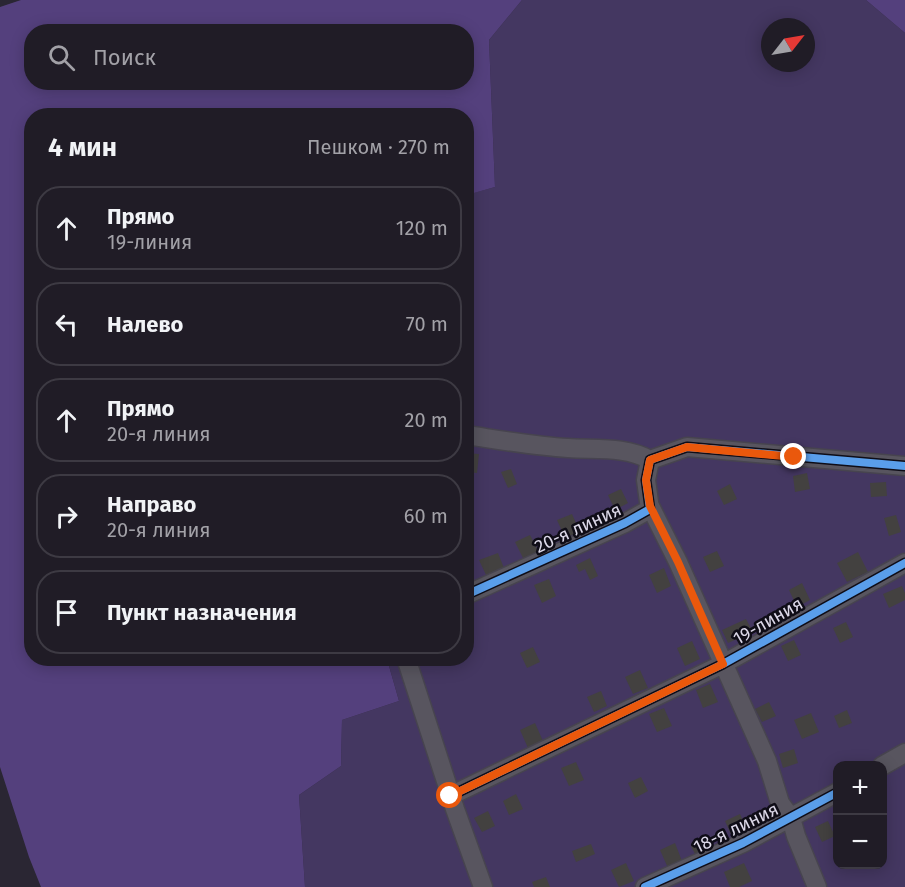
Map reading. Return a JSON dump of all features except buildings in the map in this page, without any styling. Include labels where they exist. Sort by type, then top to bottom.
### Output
[{"type":"street","points":[[474,436],[567,448],[616,450],[641,455],[650,460],[687,447],[905,466]]},
{"type":"street","points":[[650,460],[646,480],[650,506],[678,562],[767,761],[780,803],[791,818],[817,887]]},
{"type":"street","name":"20-я линия","points":[[474,591],[625,523],[650,509],[650,506]]},
{"type":"street","name":"19-линия","points":[[450,796],[723,664],[905,563]]},
{"type":"street","points":[[409,666],[450,796],[483,887]]},
{"type":"street","points":[[887,763],[905,753]]},
{"type":"street","name":"18-я линия","points":[[645,887],[743,843],[833,794]]},
{"type":"shaded area","points":[[21,0],[522,0],[489,40],[495,187],[474,193],[474,108],[24,108],[24,666],[389,666],[399,701],[342,720],[341,766],[299,795],[305,887],[41,887],[0,767],[0,7]]},
{"type":"shaded area","points":[[522,0],[866,0],[905,33],[905,887],[305,887],[299,795],[341,766],[342,720],[399,701],[389,666],[474,666],[474,193],[495,187],[489,40]]},
{"type":"shaded area","points":[[866,0],[905,0],[905,33]]},
{"type":"cycle path","points":[[474,591],[625,523],[650,509],[646,480],[650,460],[687,447],[905,466]]},
{"type":"cycle path","points":[[450,796],[723,664],[905,563]]},
{"type":"cycle path","points":[[645,887],[743,843],[833,795]]},
{"type":"route","points":[[450,796],[723,664],[678,562],[650,506],[646,480],[650,460],[687,447],[794,457]]}]
